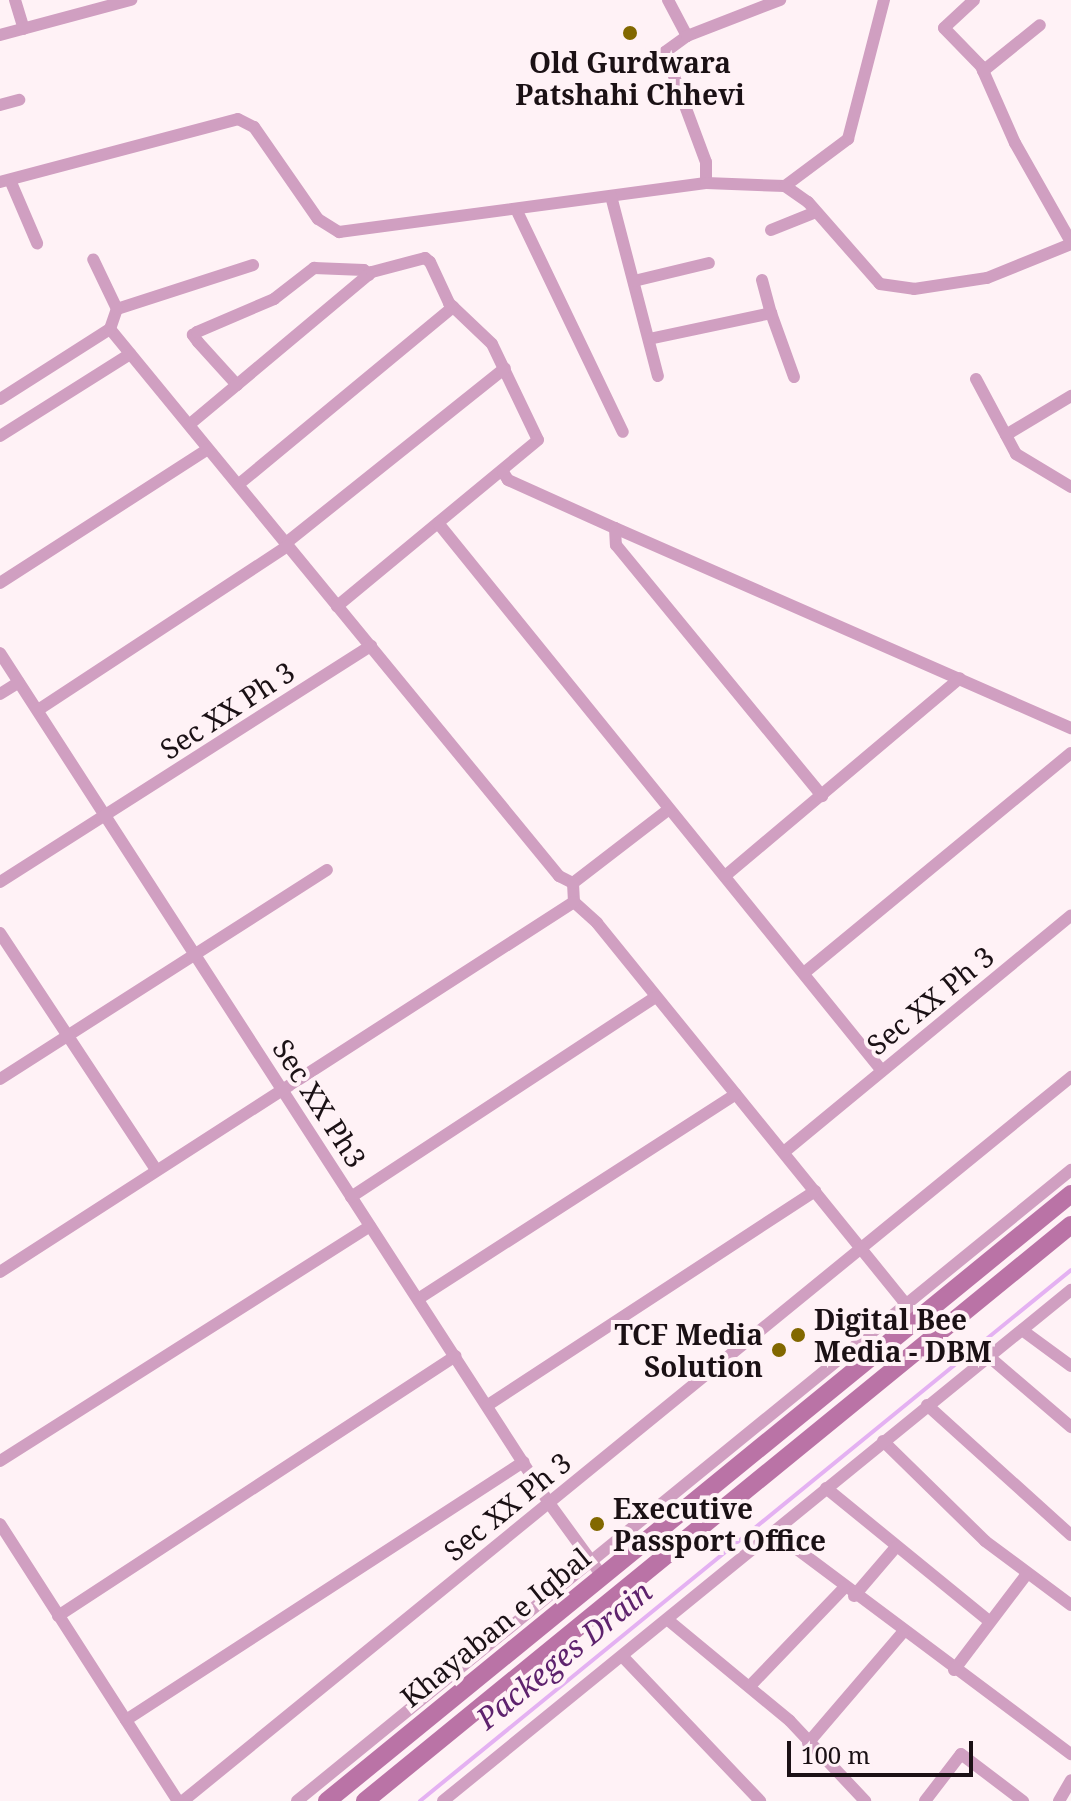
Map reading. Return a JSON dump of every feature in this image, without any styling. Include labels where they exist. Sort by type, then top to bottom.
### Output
[{"type":"main road","name":"Khayaban e Iqbal","points":[[327,1801],[729,1473],[912,1312],[1071,1194]]},
{"type":"main road","points":[[365,1801],[1071,1225]]},
{"type":"main road","points":[[729,1473],[744,1493]]},
{"type":"street","points":[[15,0],[24,29]]},
{"type":"street","points":[[0,35],[131,0]]},
{"type":"street","points":[[668,0],[687,36]]},
{"type":"street","points":[[706,183],[706,162],[665,52],[687,36],[780,0]]},
{"type":"street","points":[[785,186],[848,139],[884,0]]},
{"type":"street","points":[[37,243],[5,181],[245,119],[326,227],[339,232],[706,183],[785,186],[816,212],[880,284],[914,289],[987,278],[1071,243],[1015,143],[983,71],[944,28],[974,0]]},
{"type":"street","points":[[983,71],[1040,25]]},
{"type":"street","points":[[0,105],[19,100]]},
{"type":"street","points":[[611,196],[658,376]]},
{"type":"street","points":[[516,209],[623,432]]},
{"type":"street","points":[[771,230],[816,212]]},
{"type":"street","points":[[190,424],[369,275],[425,258],[453,307],[485,333],[539,435],[534,446],[337,606]]},
{"type":"street","points":[[0,399],[110,329],[117,309],[93,259]]},
{"type":"street","points":[[634,281],[709,263]]},
{"type":"street","points":[[117,309],[253,265]]},
{"type":"street","points":[[237,385],[193,335],[274,299],[314,268],[364,270],[369,275]]},
{"type":"street","points":[[762,280],[794,377]]},
{"type":"street","points":[[239,484],[453,307]]},
{"type":"street","points":[[649,339],[771,313]]},
{"type":"street","points":[[110,329],[559,876],[573,883]]},
{"type":"street","points":[[0,436],[130,354]]},
{"type":"street","points":[[38,710],[287,545],[505,368]]},
{"type":"street","points":[[976,379],[1016,454],[1071,487]]},
{"type":"street","points":[[1006,435],[1071,396]]},
{"type":"street","points":[[0,583],[208,449]]},
{"type":"street","points":[[503,472],[508,480],[1071,728]]},
{"type":"street","points":[[438,523],[882,1071]]},
{"type":"street","points":[[615,528],[616,545],[822,796]]},
{"type":"street","name":"Sec XX Ph 3","points":[[0,882],[371,646]]},
{"type":"street","name":"Sec XX Ph3","points":[[0,653],[549,1503],[602,1576]]},
{"type":"street","points":[[725,876],[960,678]]},
{"type":"street","points":[[0,694],[19,682]]},
{"type":"street","points":[[804,973],[1071,753]]},
{"type":"street","points":[[573,883],[669,809]]},
{"type":"street","points":[[0,1079],[327,870]]},
{"type":"street","points":[[573,883],[574,902],[597,923],[912,1312]]},
{"type":"street","points":[[0,1272],[574,902]]},
{"type":"street","name":"Sec XX Ph 3","points":[[784,1152],[1071,915]]},
{"type":"street","points":[[0,933],[156,1170]]},
{"type":"street","points":[[351,1197],[655,997]]},
{"type":"street","name":"Sec XX Ph 3","points":[[0,1524],[180,1801],[1071,1077]]},
{"type":"street","points":[[418,1299],[736,1094]]},
{"type":"street","points":[[297,1801],[589,1561],[912,1312],[1071,1170]]},
{"type":"street","points":[[488,1405],[815,1191]]},
{"type":"street","points":[[0,1461],[370,1226]]},
{"type":"street","points":[[443,1801],[623,1657],[987,1355],[1071,1290]]},
{"type":"street","points":[[1022,1330],[1071,1366]]},
{"type":"street","points":[[987,1355],[1071,1427]]},
{"type":"street","points":[[58,1616],[455,1356]]},
{"type":"street","points":[[927,1405],[1071,1535]]},
{"type":"street","points":[[883,1441],[1026,1575],[1071,1605]]},
{"type":"street","name":"Sec XX Ph 3","points":[[126,1720],[524,1462]]},
{"type":"street","points":[[826,1488],[988,1620]]},
{"type":"street","points":[[774,1532],[849,1592],[1071,1754]]},
{"type":"street","points":[[750,1686],[896,1547]]},
{"type":"street","points":[[954,1670],[988,1620],[1026,1575]]},
{"type":"street","points":[[668,1620],[750,1686],[865,1801]]},
{"type":"street","points":[[808,1743],[903,1632]]},
{"type":"street","points":[[623,1657],[760,1801]]},
{"type":"street","points":[[925,1801],[961,1754],[1023,1801]]},
{"type":"street","points":[[1059,1801],[1071,1780]]},
{"type":"waterway","name":"Packeges Drain","points":[[420,1801],[1071,1270]]},
{"type":"place","name":"Old Gurdwara Patshahi Chhevi","points":[[630,33]]},
{"type":"place","name":"Digital Bee Media - DBM","points":[[798,1335]]},
{"type":"place","name":"TCF Media Solution","points":[[779,1350]]},
{"type":"place","name":"Executive Passport Office","points":[[597,1524]]}]
